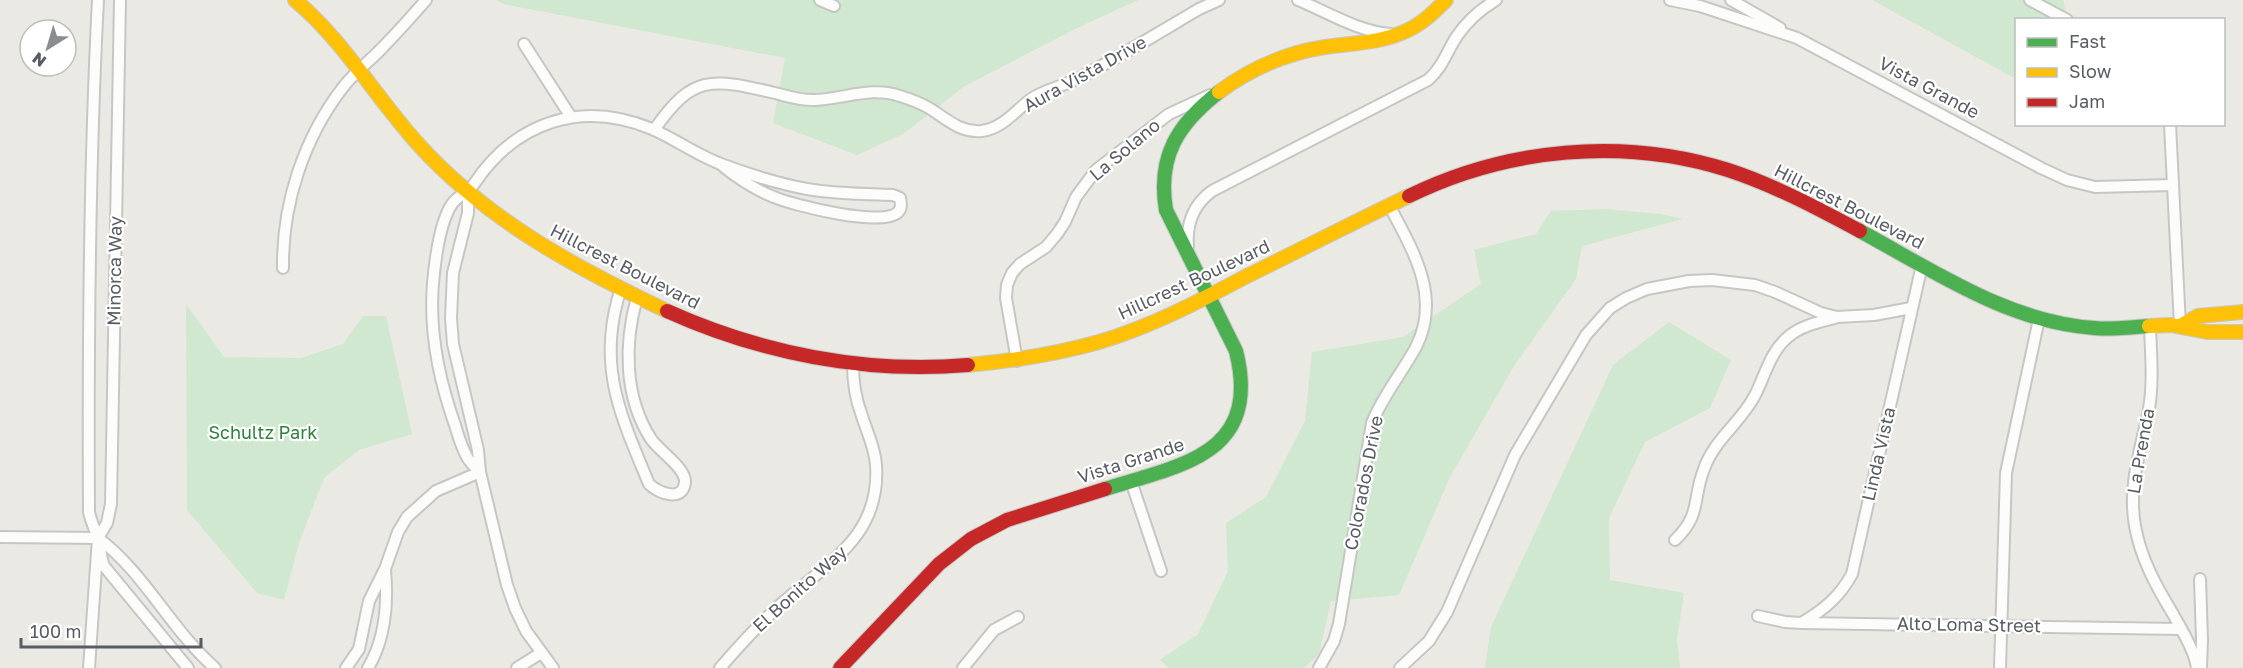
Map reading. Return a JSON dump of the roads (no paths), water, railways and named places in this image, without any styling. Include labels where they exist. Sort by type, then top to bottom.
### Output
[{"type":"street","name":"Minorca Way","points":[[98,0],[90,169],[88,343],[89,512],[98,538]]},
{"type":"street","name":"Minorca Way","points":[[88,668],[98,538],[107,523],[111,504],[120,0]]},
{"type":"street","name":"Hillcrest Boulevard","points":[[295,0],[318,21],[412,139],[468,193],[516,230],[637,297],[706,327],[790,353],[853,364],[936,368],[977,366],[1017,361],[1100,342],[1139,328],[1209,296],[1429,186],[1510,161],[1549,154],[1592,151],[1654,155],[1717,167],[1756,180],[1797,198],[1987,299],[2039,319],[2070,326],[2103,329],[2181,326],[2211,333],[2243,332]]},
{"type":"street","points":[[283,268],[286,220],[301,166],[318,125],[358,69],[383,48],[426,0]]},
{"type":"street","points":[[820,0],[834,6]]},
{"type":"street","name":"Aura Vista Drive","points":[[654,130],[668,110],[690,90],[705,84],[724,83],[813,100],[857,93],[877,92],[898,95],[930,109],[951,124],[969,131],[984,131],[1009,118],[1031,99],[1080,78],[1199,9],[1219,0]]},
{"type":"street","points":[[1298,0],[1374,32],[1403,33]]},
{"type":"street","points":[[1188,254],[1166,210],[1163,194],[1167,160],[1181,130],[1222,89],[1253,71],[1297,52],[1324,46],[1382,39],[1403,33],[1428,17],[1446,0]]},
{"type":"street","name":"Vista Grande","points":[[840,668],[939,564],[969,538],[1007,520],[1203,456],[1223,439],[1236,418],[1242,402],[1242,369],[1236,351],[1188,254],[1187,235],[1190,220],[1202,198],[1428,80],[1438,72],[1456,37],[1468,21],[1496,0]]},
{"type":"street","name":"Vista Grande","points":[[1670,0],[1700,6],[1797,38],[2067,180],[2095,187],[2173,185]]},
{"type":"street","points":[[1731,0],[1797,38]]},
{"type":"street","points":[[2030,0],[2063,18]]},
{"type":"street","points":[[524,44],[571,117]]},
{"type":"street","name":"La Solano","points":[[1017,361],[1006,298],[1007,285],[1012,273],[1020,264],[1046,247],[1057,234],[1076,197],[1096,170],[1169,114],[1222,89]]},
{"type":"street","points":[[480,472],[465,455],[449,410],[435,347],[432,319],[434,270],[443,229],[453,202],[468,193],[488,165],[519,137],[545,124],[571,117],[614,118],[654,130],[719,163],[753,188],[776,199],[802,207],[856,216],[880,216],[895,215],[900,211],[902,205],[900,198],[893,195],[806,189],[719,163]]},
{"type":"street","points":[[2170,126],[2181,326]]},
{"type":"street","points":[[468,193],[468,213],[453,273],[451,318],[453,344],[507,585],[526,631],[553,668]]},
{"type":"street","name":"Colorados Drive","points":[[1319,668],[1330,649],[1339,624],[1372,423],[1380,404],[1416,345],[1423,328],[1426,292],[1422,274],[1416,257],[1389,204]]},
{"type":"street","name":"Linda Vista","points":[[1802,623],[1834,601],[1852,574],[1922,265]]},
{"type":"street","points":[[1403,667],[1429,641],[1447,612],[1515,455],[1586,335],[1610,308],[1647,289],[1689,281],[1712,280],[1755,285],[1821,313],[1837,317]]},
{"type":"street","points":[[621,288],[616,304],[611,341],[612,379],[616,399],[650,484],[665,495],[675,494],[682,489],[685,482],[684,474],[652,440],[639,413],[629,377],[629,329],[637,297]]},
{"type":"street","points":[[1675,540],[1690,523],[1695,513],[1700,482],[1711,453],[1748,408],[1779,345],[1790,335],[1804,328],[1837,317],[1874,315],[1911,308]]},
{"type":"street","name":"Hillcrest Boulevard","points":[[2181,326],[2198,316],[2243,312]]},
{"type":"street","points":[[2000,668],[2006,473],[2039,319]]},
{"type":"street","name":"La Prenda","points":[[2150,327],[2152,390],[2134,478],[2132,503],[2141,552],[2199,668]]},
{"type":"street","name":"El Bonito Way","points":[[720,668],[780,605],[846,549],[865,521],[875,488],[876,465],[871,441],[855,392],[853,364]]},
{"type":"street","points":[[345,668],[359,649],[369,601],[385,568],[398,532],[407,517],[419,504],[446,486],[480,472]]},
{"type":"street","points":[[1131,481],[1161,571]]},
{"type":"street","points":[[0,537],[98,538],[119,556],[189,643],[215,668]]},
{"type":"street","points":[[98,538],[100,556],[104,566],[188,668]]},
{"type":"street","points":[[369,668],[381,639],[387,603],[385,568]]},
{"type":"street","name":"La Prenda","points":[[2199,668],[2202,640],[2200,579]]},
{"type":"street","name":"Alto Loma Street","points":[[1758,616],[1802,623],[2181,629]]},
{"type":"street","points":[[963,668],[994,630],[1018,617]]},
{"type":"street","points":[[518,668],[540,653]]},
{"type":"park label","name":"Schultz Park","points":[[263,433]]}]
